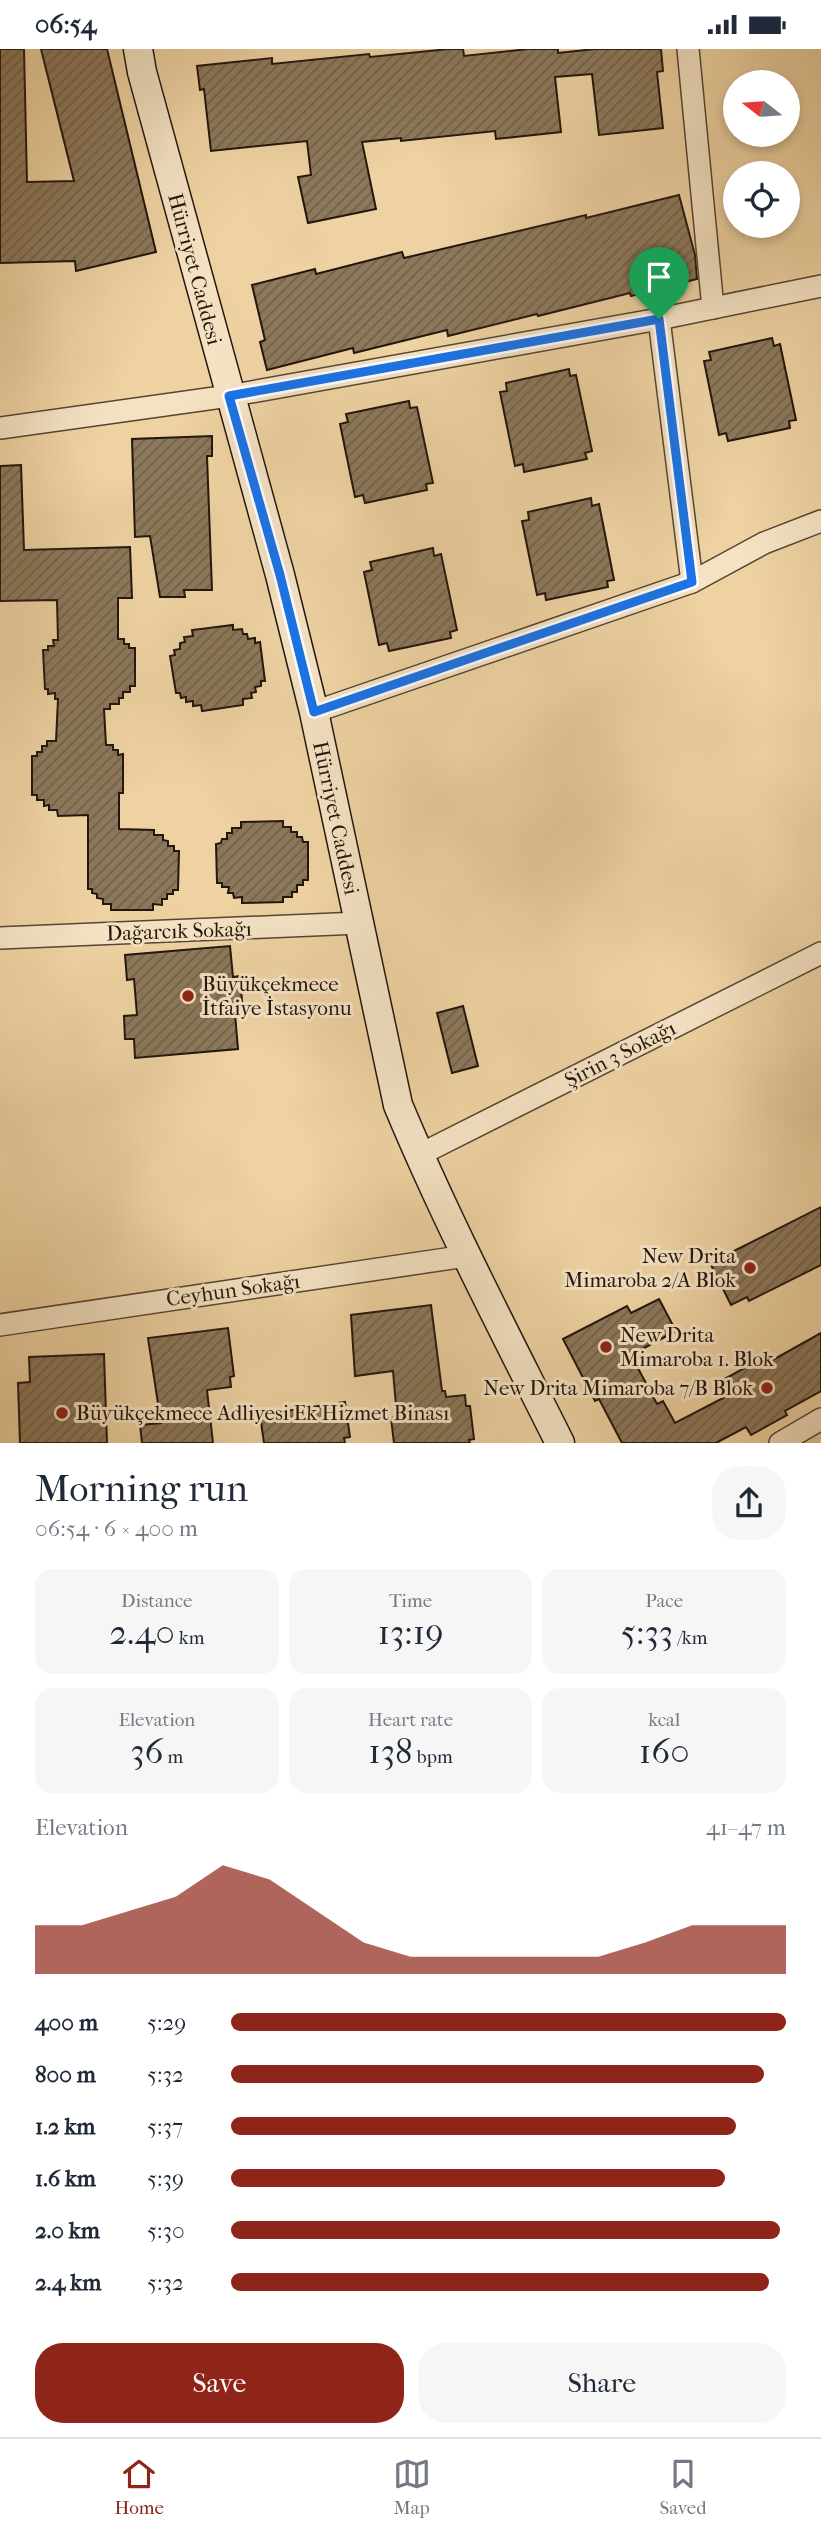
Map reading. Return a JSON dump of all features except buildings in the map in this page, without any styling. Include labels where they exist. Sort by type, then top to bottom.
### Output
[{"type":"main road","name":"Hürriyet Caddesi","points":[[138,49],[229,396],[280,575],[314,712],[398,1105],[466,1256],[559,1443]]},
{"type":"street","points":[[688,49],[713,308]]},
{"type":"street","points":[[0,428],[229,396],[659,319],[821,286]]},
{"type":"street","points":[[659,319],[692,582]]},
{"type":"street","points":[[314,712],[692,582],[764,543],[821,521]]},
{"type":"street","name":"Dağarcık Sokağı","points":[[0,938],[359,923]]},
{"type":"street","name":"Şirin 3 Sokağı","points":[[419,1155],[821,953]]},
{"type":"street","name":"Ceyhun Sokağı","points":[[0,1325],[466,1256]]},
{"type":"street","points":[[780,1443],[821,1419]]},
{"type":"place","name":"Büyükçekmece İtfaiye İstasyonu","points":[[188,996]]},
{"type":"place","name":"New Drita Mimaroba 2/A Blok","points":[[750,1268]]},
{"type":"place","name":"New Drita Mimaroba 1. Blok","points":[[606,1347]]},
{"type":"place","name":"New Drita Mimaroba 7/B Blok","points":[[767,1388]]},
{"type":"place","name":"Büyükçekmece Adliyesi Ek Hizmet Binası","points":[[62,1413]]},
{"type":"route","points":[[659,319],[692,582],[314,712],[280,575],[229,396],[659,319]]}]
